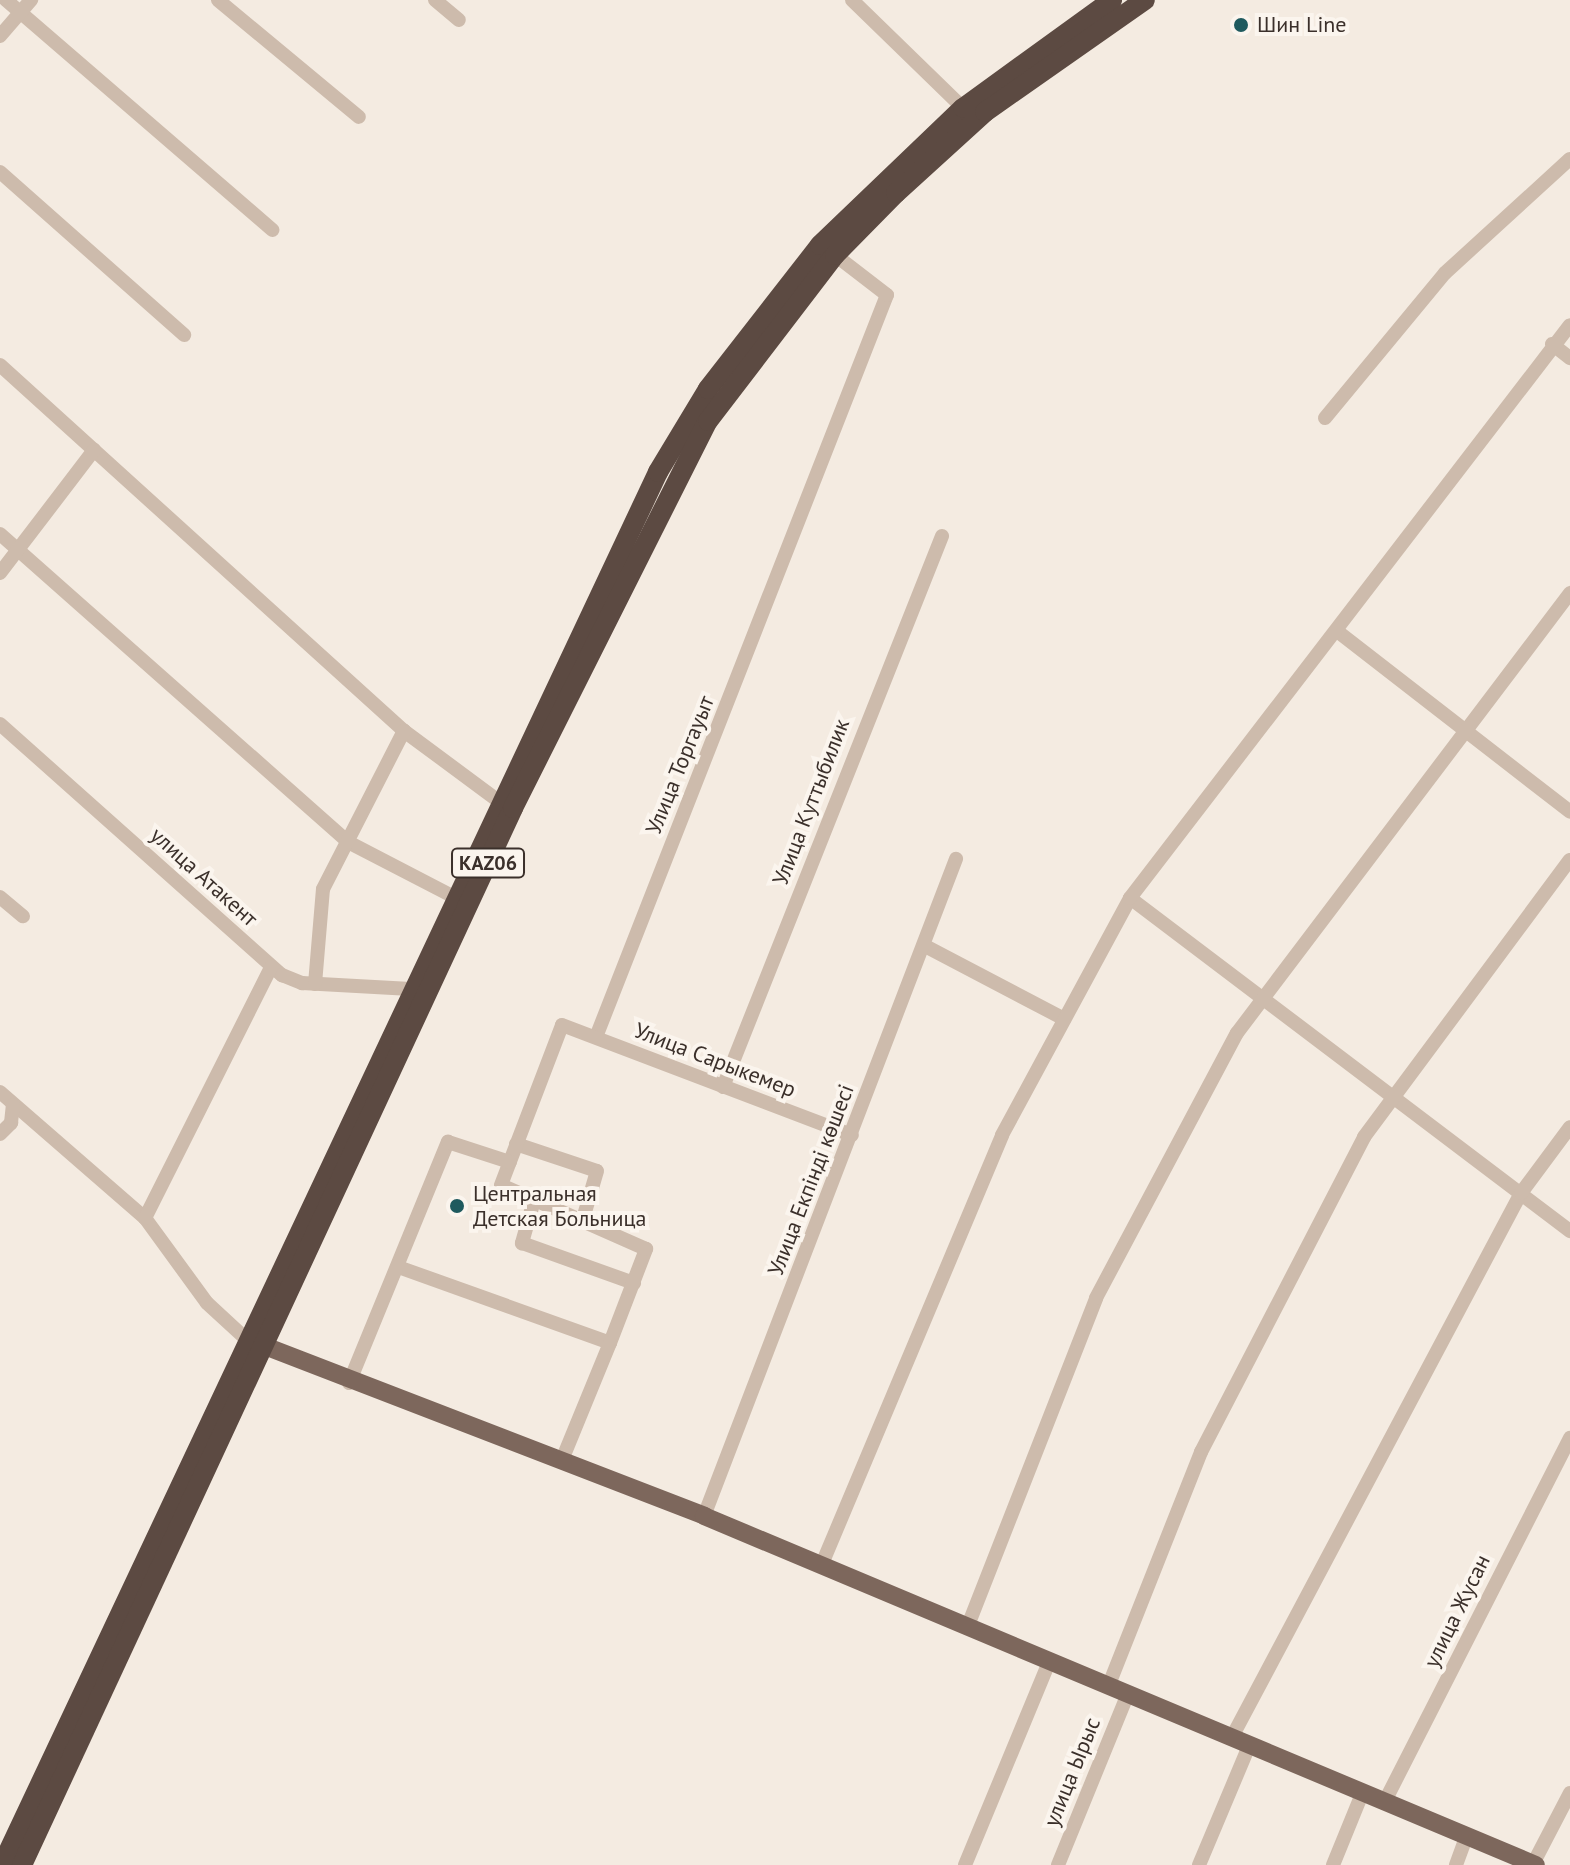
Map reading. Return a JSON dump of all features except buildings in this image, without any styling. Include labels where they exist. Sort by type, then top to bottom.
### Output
[{"type":"highway","name":"KАZ06","points":[[2,1865],[254,1342],[620,565],[658,472],[738,349],[820,245],[963,108],[1112,0]]},
{"type":"highway","name":"KАZ06","points":[[22,1865],[411,989],[500,802],[620,565],[708,421],[835,255],[985,112],[1145,0]]},
{"type":"main road","points":[[254,1342],[349,1383],[562,1460],[822,1564],[1127,1696],[1534,1864]]},
{"type":"street","points":[[6,0],[272,230]]},
{"type":"street","points":[[0,36],[31,0]]},
{"type":"street","points":[[218,0],[359,117]]},
{"type":"street","points":[[435,0],[459,20]]},
{"type":"street","points":[[852,0],[963,108]]},
{"type":"street","points":[[1325,418],[1445,273],[1570,159]]},
{"type":"street","points":[[0,172],[184,335]]},
{"type":"street","name":"Улица Торгауыт","points":[[596,1037],[887,295],[835,255]]},
{"type":"street","points":[[822,1564],[1002,1135],[1130,898],[1337,631],[1552,344],[1570,325]]},
{"type":"street","points":[[1552,344],[1570,358]]},
{"type":"street","points":[[0,365],[404,731],[500,802]]},
{"type":"street","points":[[0,573],[94,450]]},
{"type":"street","points":[[0,534],[348,842],[456,898]]},
{"type":"street","name":"Улица Куттыбилик","points":[[723,1087],[942,536]]},
{"type":"street","points":[[967,1628],[1096,1298],[1262,998],[1461,731],[1570,593]]},
{"type":"street","points":[[1337,631],[1461,731],[1570,812]]},
{"type":"street","name":"улица Атакент","points":[[0,724],[271,967],[292,981],[411,989]]},
{"type":"street","points":[[315,984],[323,889],[404,731]]},
{"type":"street","name":"Улица Екпінді көшесі","points":[[704,1516],[927,947],[956,859]]},
{"type":"street","points":[[1108,1687],[1207,1439],[1273,1304],[1393,1096],[1570,860]]},
{"type":"street","points":[[0,897],[23,916]]},
{"type":"street","points":[[1130,898],[1570,1231]]},
{"type":"street","points":[[927,947],[1064,1019]]},
{"type":"street","points":[[145,1218],[271,967]]},
{"type":"street","name":"Улица Сарыкемер","points":[[516,1144],[562,1025],[852,1135]]},
{"type":"street","points":[[0,1092],[145,1218],[207,1303],[254,1342]]},
{"type":"street","points":[[0,1134],[13,1105]]},
{"type":"street","points":[[1199,1865],[1240,1741],[1521,1193],[1570,1127]]},
{"type":"street","points":[[349,1383],[401,1268],[448,1142],[510,1162]]},
{"type":"street","points":[[562,1460],[646,1249],[583,1219],[503,1192],[516,1144],[597,1171],[583,1219]]},
{"type":"street","points":[[533,1204],[522,1243],[634,1283]]},
{"type":"street","points":[[401,1268],[610,1343]]},
{"type":"street","name":"улица Жусан","points":[[1384,1803],[1570,1438]]},
{"type":"street","points":[[965,1865],[1049,1662]]},
{"type":"street","name":"улица Ырыс","points":[[1058,1865],[1127,1696]]},
{"type":"street","points":[[1534,1864],[1570,1793]]},
{"type":"street","points":[[1333,1865],[1362,1794]]},
{"type":"street","points":[[1456,1865],[1466,1838]]},
{"type":"place","name":"Шин Line","points":[[1241,25]]},
{"type":"place","name":"Центральная Детская Больница","points":[[457,1206]]}]
